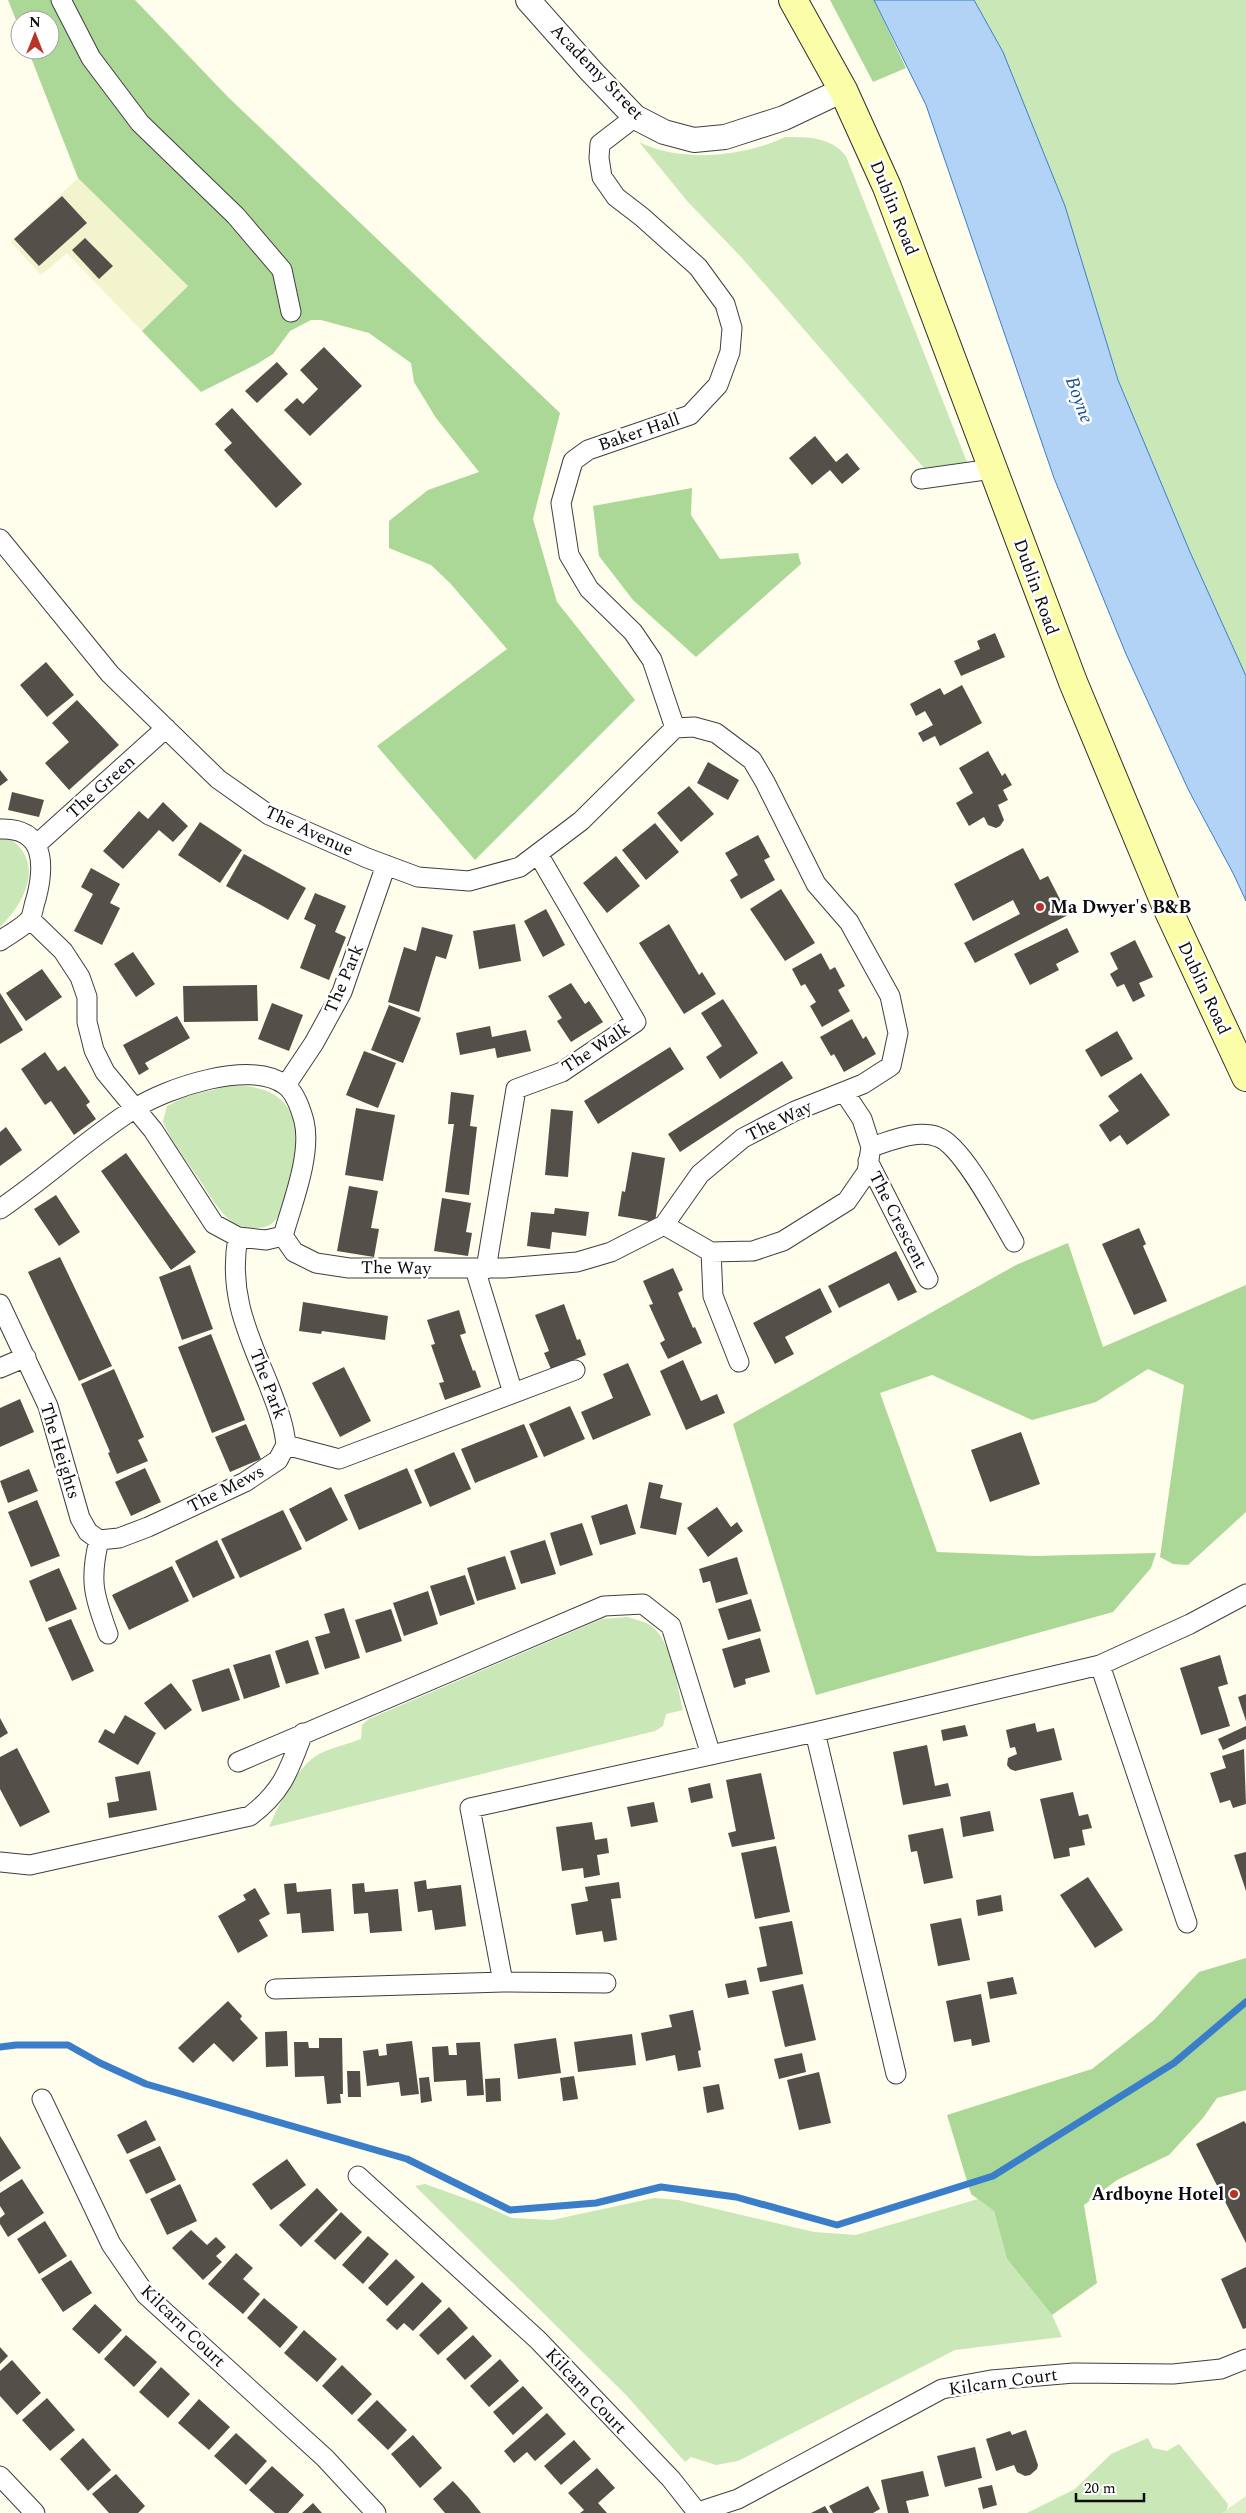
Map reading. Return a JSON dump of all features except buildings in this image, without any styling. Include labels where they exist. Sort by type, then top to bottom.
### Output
[{"type":"main road","name":"Dublin Road","points":[[793,0],[843,90],[887,187],[1072,682],[1165,903],[1246,1077]]},
{"type":"street","points":[[61,0],[91,58],[140,123],[236,216],[282,270],[292,312]]},
{"type":"street","name":"Academy Street","points":[[528,0],[635,117],[664,132],[694,140],[725,137],[784,118],[843,90]]},
{"type":"street","name":"Baker Hall","points":[[635,117],[600,144],[599,158],[602,177],[616,197],[642,217],[698,267],[725,304],[732,328],[730,352],[718,386],[690,415],[588,450],[573,461],[561,503],[569,555],[589,589],[633,632],[652,660],[675,728]]},
{"type":"street","points":[[922,479],[992,469]]},
{"type":"street","name":"The Avenue","points":[[0,539],[110,674],[218,779],[269,815],[418,877],[469,881],[520,868],[581,821],[675,728]]},
{"type":"street","name":"The Way","points":[[283,1236],[294,1252],[316,1263],[349,1268],[480,1269],[577,1262],[611,1252],[664,1225],[700,1174],[743,1138],[796,1111],[863,1084],[891,1066],[898,1033],[890,996],[849,922],[816,884],[752,760],[716,732],[694,727],[675,728]]},
{"type":"street","name":"The Green","points":[[36,845],[166,728]]},
{"type":"street","points":[[0,829],[15,828],[28,834],[41,856],[41,880],[30,919],[0,941]]},
{"type":"street","name":"The Walk","points":[[480,1269],[516,1088],[562,1072],[636,1022],[538,854]]},
{"type":"street","name":"The Park","points":[[286,1085],[314,1044],[342,992],[386,865]]},
{"type":"street","points":[[0,1209],[135,1108],[195,1083],[220,1076],[249,1074],[270,1077],[286,1085],[294,1096],[305,1122],[305,1154],[283,1236],[266,1240],[238,1237],[214,1224],[153,1130],[135,1108],[105,1072],[94,1050],[87,1022],[87,997],[80,977],[63,951],[30,919]]},
{"type":"street","name":"The Crescent","points":[[844,1092],[862,1119],[870,1154],[928,1279]]},
{"type":"street","name":"The Crescent","points":[[870,1154],[910,1135],[939,1137],[964,1158],[1014,1242]]},
{"type":"street","name":"The Crescent","points":[[711,1252],[753,1251],[783,1241],[847,1201],[867,1172],[870,1154]]},
{"type":"street","points":[[664,1225],[711,1252],[713,1296],[738,1362]]},
{"type":"street","name":"The Park","points":[[238,1237],[234,1261],[235,1289],[246,1329],[284,1424],[286,1445]]},
{"type":"street","points":[[480,1269],[513,1394]]},
{"type":"street","name":"The Heights","points":[[0,1304],[48,1406],[80,1518],[88,1532],[99,1540]]},
{"type":"street","points":[[0,1368],[26,1357]]},
{"type":"street","points":[[286,1445],[339,1459],[575,1370]]},
{"type":"street","name":"The Mews","points":[[99,1540],[119,1538],[148,1527],[244,1482],[278,1460],[286,1445]]},
{"type":"street","points":[[99,1540],[93,1565],[92,1584],[108,1634]]},
{"type":"street","points":[[504,1982],[470,1808],[815,1732],[1100,1665],[1190,1624],[1246,1594]]},
{"type":"street","points":[[238,1762],[604,1606],[643,1604],[671,1626],[711,1755]]},
{"type":"street","points":[[1100,1665],[1187,1923]]},
{"type":"street","points":[[815,1732],[896,2074]]},
{"type":"street","points":[[0,1862],[30,1865],[250,1816],[265,1804],[288,1776],[303,1733]]},
{"type":"street","points":[[275,1989],[504,1982],[606,1983]]},
{"type":"street","name":"Kilcarn Court","points":[[42,2099],[111,2244],[146,2296],[325,2458],[376,2513]]},
{"type":"street","name":"Kilcarn Court","points":[[358,2176],[538,2340],[671,2478],[696,2512],[738,2499],[942,2390],[990,2380],[1074,2373],[1173,2374],[1221,2369],[1246,2359]]},
{"type":"street","points":[[0,2476],[35,2513]]},
{"type":"green space","points":[[8,0],[135,0],[228,97],[560,413],[533,519],[557,602],[635,700],[475,860],[377,746],[507,649],[450,583],[431,565],[389,548],[389,521],[428,490],[479,472],[436,418],[414,382],[411,363],[369,333],[321,320],[311,320],[290,331],[273,354],[201,392],[142,331],[188,286],[78,178],[32,60],[60,60],[60,10],[12,10]]},
{"type":"green space","points":[[830,0],[874,0],[906,68],[873,82]]},
{"type":"green space","points":[[974,0],[1246,0],[1246,676],[1190,552],[1118,380],[1065,206],[1003,52]]},
{"type":"green space","points":[[785,137],[819,139],[834,145],[846,156],[967,462],[924,468],[742,258],[688,202],[639,142],[656,149],[674,153],[712,155],[751,149]]},
{"type":"green space","points":[[78,178],[188,286],[142,331],[67,253],[41,275],[11,242]]},
{"type":"green space","points":[[692,488],[691,515],[720,559],[798,553],[801,564],[696,657],[633,600],[599,556],[593,506]]},
{"type":"green space","points":[[3,837],[14,842],[22,850],[29,870],[28,881],[20,901],[0,927],[0,838]]},
{"type":"green space","points":[[229,1086],[252,1087],[269,1092],[282,1101],[290,1112],[295,1127],[294,1163],[285,1199],[275,1221],[264,1227],[247,1228],[238,1225],[224,1215],[175,1145],[163,1121],[167,1106],[187,1096]]},
{"type":"green space","points":[[1068,1243],[1103,1347],[1246,1285],[1246,1512],[1188,1565],[1173,1564],[1160,1557],[1184,1385],[1148,1369],[1096,1402],[1032,1420],[932,1375],[880,1393],[937,1552],[1034,1556],[1156,1553],[1151,1568],[1113,1612],[816,1695],[733,1424],[1016,1265]]},
{"type":"green space","points":[[628,1617],[650,1625],[657,1632],[669,1652],[676,1677],[683,1710],[666,1714],[663,1726],[655,1731],[269,1827],[290,1786],[305,1766],[321,1753],[361,1739],[362,1725],[369,1719],[602,1619]]},
{"type":"green space","points":[[1246,1958],[1246,2090],[1217,2098],[1203,2118],[1169,2155],[1117,2180],[1084,2205],[1097,2283],[1052,2315],[1007,2259],[994,2211],[971,2194],[947,2115],[1092,2069],[1154,2020],[1199,1972]]},
{"type":"green space","points":[[425,2184],[478,2203],[512,2218],[552,2220],[654,2198],[678,2200],[814,2232],[856,2235],[978,2199],[994,2211],[1007,2259],[1052,2315],[1062,2337],[955,2350],[738,2461],[716,2465],[691,2457],[685,2462],[627,2396],[415,2186]]},
{"type":"green space","points":[[1148,2438],[1153,2448],[1167,2451],[1179,2444],[1228,2504],[1226,2513],[1027,2513],[1075,2489],[1111,2454]]},
{"type":"green space","points":[[1246,2496],[1246,2513],[1222,2513]]},
{"type":"water","name":"Boyne","points":[[874,0],[974,0],[1003,52],[1065,206],[1118,380],[1190,552],[1246,676],[1246,901],[1188,789],[1126,654],[1054,478],[926,105]]},
{"type":"waterway","points":[[0,2047],[16,2045],[68,2045],[100,2063],[146,2084],[407,2159],[510,2210],[596,2203],[661,2187],[736,2197],[837,2225],[993,2176],[1174,2063],[1246,2002]]},
{"type":"place","name":"Ma Dwyer's B&B","points":[[1040,907]]},
{"type":"place","name":"Ardboyne Hotel","points":[[1234,2194]]}]
